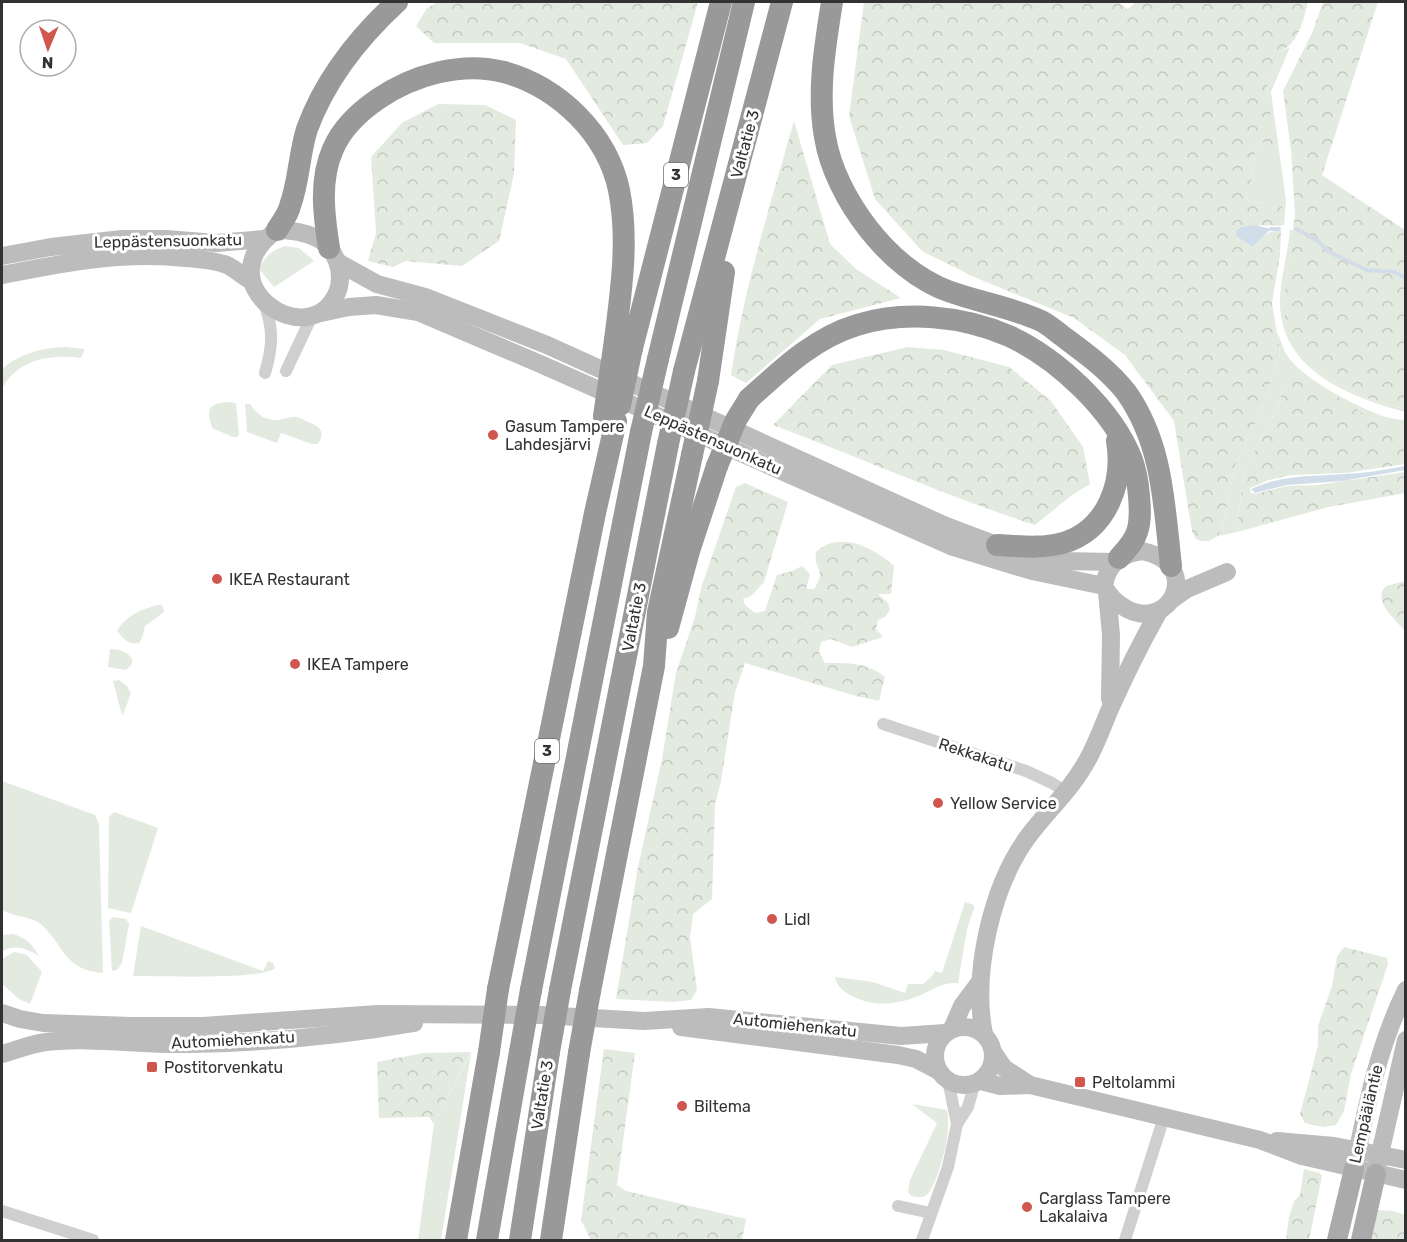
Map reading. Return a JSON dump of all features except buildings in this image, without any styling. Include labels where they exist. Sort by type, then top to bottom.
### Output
[{"type":"highway","points":[[270,235],[290,208],[307,130],[321,101],[357,44],[397,2]]},
{"type":"highway","name":"3","points":[[456,1240],[498,989],[595,513],[624,344],[721,2]]},
{"type":"highway","name":"Valtatie 3","points":[[487,1240],[531,990],[641,432],[744,2]]},
{"type":"highway","name":"Valtatie 3","points":[[520,1240],[560,990],[668,444],[684,371],[782,2]]},
{"type":"highway","points":[[832,2],[822,69],[825,137],[834,170],[851,202],[884,248],[915,274],[946,290],[1041,320],[1103,366],[1126,393],[1150,438],[1162,482],[1172,568]]},
{"type":"highway","points":[[334,256],[324,217],[328,164],[333,150],[353,119],[384,95],[420,77],[460,70],[482,69],[503,72],[525,80],[566,104],[597,137],[619,189],[624,242],[624,344]]},
{"type":"highway","points":[[551,1240],[590,991],[654,666],[658,612],[708,381],[740,167]]},
{"type":"highway","points":[[654,666],[672,616],[688,551],[717,466],[736,420],[749,399],[781,370],[812,346],[858,324],[917,317],[980,325],[1011,337],[1050,361],[1081,386],[1114,428],[1133,462],[1140,512],[1138,531],[1130,546],[1117,560]]},
{"type":"highway","points":[[997,545],[1038,547],[1063,543],[1082,535],[1097,522],[1108,507],[1116,488],[1119,468],[1114,428]]},
{"type":"main road","points":[[290,230],[304,234],[318,239],[334,256],[340,277],[338,291],[333,301],[316,315],[300,318],[285,316],[273,311],[262,300],[250,280],[249,268],[253,255],[270,235],[290,230]]},
{"type":"main road","name":"Leppästensuonkatu","points":[[2,256],[122,239],[166,239],[216,243],[270,235]]},
{"type":"main road","name":"Leppästensuonkatu","points":[[2,275],[79,260],[162,255],[213,261],[228,266],[250,280]]},
{"type":"main road","name":"Leppästensuonkatu","points":[[334,256],[377,284],[440,303],[547,345],[946,526],[1026,556],[1060,561],[1117,560]]},
{"type":"main road","name":"Leppästensuonkatu","points":[[316,315],[349,307],[376,305],[418,312],[528,358],[953,547],[1032,571],[1106,589]]},
{"type":"main road","points":[[1106,589],[1124,608],[1135,613],[1165,606],[1187,589],[1227,572],[1201,573],[1172,568],[1153,553],[1142,551],[1131,552],[1117,560],[1106,576],[1106,589],[1111,657],[1109,710]]},
{"type":"main road","points":[[980,982],[936,1047],[934,1055],[943,1076],[957,1084],[967,1085],[978,1081],[990,1070],[993,1061],[992,1045],[984,1034],[980,1013],[980,982],[992,922],[1006,876],[1029,837],[1066,792],[1088,760],[1134,656],[1174,595],[1177,582],[1172,568]]},
{"type":"main road","name":"Lempääläntie","points":[[1337,1240],[1384,1039],[1406,990]]},
{"type":"main road","name":"Automiehenkatu","points":[[2,1013],[44,1023],[132,1026],[214,1025],[378,1014],[542,1015],[644,1020],[898,1055],[916,1059],[943,1076]]},
{"type":"main road","name":"Automiehenkatu","points":[[2,1054],[44,1042],[187,1044],[256,1042],[381,1029],[464,1015]]},
{"type":"main road","name":"Automiehenkatu","points":[[644,1020],[709,1017],[901,1036],[949,1031]]},
{"type":"main road","points":[[949,1031],[969,1027],[984,1034]]},
{"type":"main road","name":"Lempääläntie","points":[[1361,1240],[1406,1040]]},
{"type":"main road","points":[[993,1052],[1004,1068],[1030,1085]]},
{"type":"main road","points":[[978,1081],[1000,1086],[1030,1085],[1264,1141],[1292,1153],[1406,1180]]},
{"type":"main road","points":[[1264,1141],[1358,1150],[1406,1160]]},
{"type":"street","points":[[262,300],[268,314],[272,342],[265,373]]},
{"type":"street","points":[[286,371],[316,315]]},
{"type":"street","name":"Rekkakatu","points":[[883,724],[1026,771],[1066,792]]},
{"type":"street","points":[[943,1076],[957,1125]]},
{"type":"street","points":[[922,1240],[948,1167],[957,1125],[968,1107],[978,1081]]},
{"type":"street","points":[[1125,1240],[1164,1117]]},
{"type":"street","points":[[898,1206],[931,1214]]},
{"type":"street","points":[[2,1211],[93,1240]]},
{"type":"green space","points":[[438,2],[698,2],[663,126],[647,143],[623,145],[566,59],[520,43],[434,43],[416,26],[427,8]]},
{"type":"green space","points":[[864,2],[1118,2],[1128,9],[1136,2],[1308,2],[1296,37],[1280,52],[1268,82],[1267,95],[1277,149],[1269,150],[1265,143],[1257,141],[1251,184],[1246,194],[1250,202],[1268,203],[1282,199],[1282,220],[1279,226],[1259,225],[1236,236],[1253,247],[1268,234],[1281,231],[1280,255],[1272,303],[1280,353],[1265,401],[1235,466],[1223,525],[1218,536],[1209,541],[1200,541],[1195,538],[1174,421],[1125,355],[1074,318],[974,277],[922,251],[875,199],[849,116]]},
{"type":"green space","points":[[1323,2],[1378,2],[1322,175],[1405,230],[1405,409],[1370,399],[1335,382],[1309,365],[1295,347],[1287,326],[1283,306],[1295,214],[1291,150],[1283,91],[1312,33]]},
{"type":"green space","points":[[1290,47],[1271,92],[1286,201],[1284,225],[1279,226],[1282,220],[1268,203],[1250,202],[1246,194],[1251,184],[1257,141],[1265,143],[1268,82],[1280,52]]},
{"type":"green space","points":[[438,104],[485,105],[516,120],[514,174],[499,241],[462,266],[406,261],[393,267],[368,261],[376,233],[371,157],[402,123]]},
{"type":"green space","points":[[794,121],[830,244],[856,269],[901,298],[820,319],[746,383],[731,375],[736,343],[758,247]]},
{"type":"green space","points":[[1290,230],[1293,230],[1283,306],[1309,365],[1335,382],[1370,399],[1405,409],[1405,412],[1342,389],[1306,363],[1292,347],[1283,327],[1280,303]]},
{"type":"green space","points":[[285,246],[299,248],[314,261],[274,287],[259,269],[269,255]]},
{"type":"green space","points":[[1277,333],[1286,354],[1316,382],[1358,406],[1386,417],[1405,420],[1405,428],[1392,427],[1360,413],[1336,397],[1285,385],[1276,411],[1246,468],[1237,532],[1218,536],[1223,525],[1235,466],[1265,401],[1280,353]]},
{"type":"green space","points":[[66,347],[85,349],[81,358],[47,358],[26,365],[8,379],[2,389],[2,369],[16,359],[32,352]]},
{"type":"green space","points":[[907,347],[944,350],[1009,367],[1051,401],[1083,447],[1090,484],[1072,495],[1035,525],[773,425],[832,365]]},
{"type":"green space","points":[[1299,378],[1326,390],[1377,420],[1405,428],[1405,464],[1346,473],[1291,475],[1269,480],[1250,488],[1251,493],[1287,486],[1317,485],[1405,472],[1405,493],[1329,507],[1237,532],[1246,468],[1276,411],[1285,385],[1291,379]]},
{"type":"green space","points":[[226,402],[236,403],[239,435],[237,437],[212,428],[209,417],[211,407]]},
{"type":"green space","points":[[245,404],[250,404],[263,417],[272,420],[296,417],[310,423],[320,429],[321,439],[318,444],[312,444],[281,433],[277,443],[247,432]]},
{"type":"green space","points":[[745,483],[788,502],[764,582],[751,596],[743,599],[745,605],[755,613],[765,611],[777,575],[802,566],[810,574],[806,589],[814,589],[820,577],[816,564],[816,552],[836,542],[846,542],[867,548],[894,566],[891,594],[878,594],[888,603],[890,610],[885,617],[878,620],[876,629],[883,637],[852,647],[831,639],[821,642],[819,652],[825,663],[849,663],[864,666],[885,677],[879,701],[745,663],[735,692],[721,781],[715,804],[712,899],[693,914],[690,937],[697,990],[691,1000],[673,1002],[616,999],[638,867],[662,759],[676,673],[695,617],[701,588],[736,487]]},
{"type":"green space","points":[[1406,581],[1405,631],[1386,610],[1381,597],[1386,586]]},
{"type":"green space","points":[[162,605],[164,612],[145,626],[139,643],[129,642],[117,631],[134,614]]},
{"type":"green space","points":[[110,649],[125,652],[132,659],[132,664],[126,670],[108,667]]},
{"type":"green space","points":[[119,680],[127,686],[131,693],[123,715],[113,681]]},
{"type":"green space","points":[[2,781],[95,815],[99,824],[103,973],[90,971],[73,962],[38,922],[2,910]]},
{"type":"green space","points":[[114,812],[158,828],[131,913],[108,908],[109,817]]},
{"type":"green space","points":[[965,902],[974,905],[974,908],[967,929],[958,983],[944,984],[914,998],[895,1003],[868,1002],[847,993],[838,985],[835,977],[873,982],[905,993],[908,984],[923,984],[935,971],[942,973]]},
{"type":"green space","points":[[113,917],[126,919],[129,924],[122,963],[117,970],[112,971],[109,921]]},
{"type":"green space","points":[[141,926],[263,971],[268,961],[273,963],[275,968],[267,972],[231,976],[133,976]]},
{"type":"green space","points":[[13,934],[28,942],[39,956],[21,948],[2,951],[2,935]]},
{"type":"green space","points":[[1344,947],[1387,958],[1388,964],[1351,1074],[1344,1111],[1336,1125],[1323,1127],[1305,1123],[1300,1114],[1318,1046],[1318,1026],[1332,986],[1337,957]]},
{"type":"green space","points":[[14,952],[27,955],[42,972],[30,1004],[19,999],[2,984],[2,959]]},
{"type":"green space","points":[[604,1049],[635,1053],[617,1185],[626,1191],[746,1219],[742,1240],[591,1240],[581,1220]]},
{"type":"green space","points":[[471,1052],[434,1124],[429,1117],[379,1118],[377,1062],[423,1053]]},
{"type":"green space","points":[[471,1053],[441,1240],[418,1240],[434,1124]]},
{"type":"green space","points":[[912,1104],[947,1110],[948,1118],[941,1165],[929,1192],[922,1197],[911,1196],[908,1192],[910,1180],[937,1123]]},
{"type":"green space","points":[[1304,1169],[1320,1173],[1322,1176],[1309,1240],[1286,1240],[1289,1217],[1294,1201],[1300,1195]]},
{"type":"green space","points":[[1377,1210],[1393,1211],[1405,1215],[1405,1240],[1369,1240]]},
{"type":"shaded area","points":[[1255,225],[1271,229],[1253,247],[1236,236],[1236,231],[1241,227]]},
{"type":"shaded area","points":[[1405,466],[1405,470],[1342,481],[1287,485],[1255,493],[1251,489],[1286,478],[1360,473]]},
{"type":"waterway","points":[[1271,229],[1279,229]]},
{"type":"waterway","points":[[1296,229],[1317,240],[1329,252],[1367,270],[1394,272],[1406,278]]},
{"type":"place","name":"Gasum Tampere Lahdesjärvi","points":[[493,435]]},
{"type":"place","name":"IKEA Restaurant","points":[[217,579]]},
{"type":"place","name":"IKEA Tampere","points":[[295,664]]},
{"type":"place","name":"Yellow Service","points":[[938,803]]},
{"type":"place","name":"Lidl","points":[[772,919]]},
{"type":"place","name":"Postitorvenkatu","points":[[152,1067]]},
{"type":"place","name":"Peltolammi","points":[[1080,1082]]},
{"type":"place","name":"Biltema","points":[[682,1106]]},
{"type":"place","name":"Carglass Tampere Lakalaiva","points":[[1027,1207]]}]
